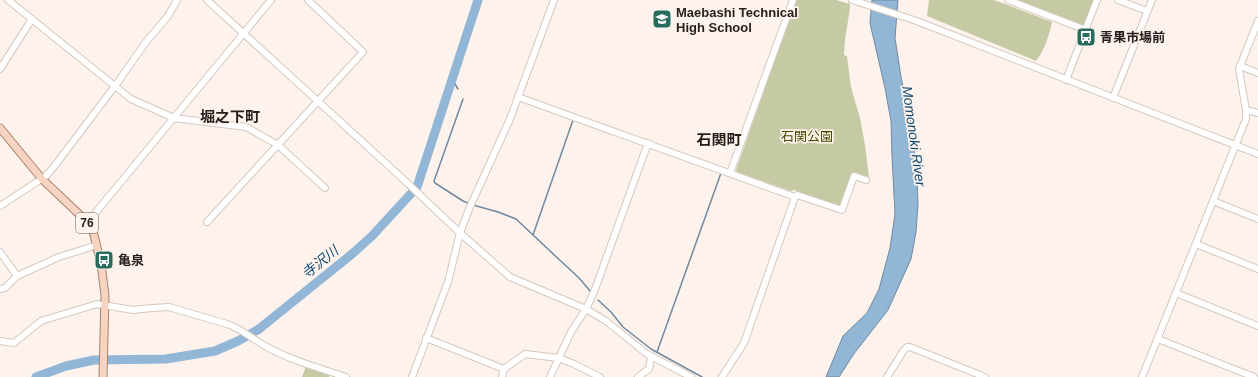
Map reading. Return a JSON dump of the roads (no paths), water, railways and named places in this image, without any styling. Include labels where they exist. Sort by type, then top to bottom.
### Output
[{"type":"main road","name":"76","points":[[0,128],[42,178],[87,223],[93,231],[101,264],[105,305],[103,374]]},
{"type":"street","points":[[8,0],[135,101],[174,118],[246,127],[278,145],[325,188]]},
{"type":"street","points":[[0,206],[46,176],[53,168],[146,42],[168,16],[177,0]]},
{"type":"street","points":[[207,0],[422,196],[460,233],[510,277],[586,309],[606,321],[651,357],[688,376]]},
{"type":"street","points":[[87,223],[271,0]]},
{"type":"street","points":[[207,222],[363,52],[308,0]]},
{"type":"street","points":[[412,377],[448,282],[460,233],[480,184],[507,126],[554,0]]},
{"type":"street","points":[[730,173],[793,0]]},
{"type":"street","points":[[1008,0],[1086,30]]},
{"type":"street","points":[[1066,80],[1098,0]]},
{"type":"street","points":[[1118,0],[1147,11]]},
{"type":"street","points":[[1113,98],[1152,0]]},
{"type":"street","points":[[855,1],[909,19],[1258,154]]},
{"type":"street","points":[[787,16],[794,18]]},
{"type":"street","points":[[0,69],[32,20]]},
{"type":"street","points":[[1142,377],[1246,119],[1246,110],[1239,72],[1258,21]]},
{"type":"street","points":[[1240,66],[1258,73]]},
{"type":"street","points":[[518,97],[795,197],[797,195],[842,210],[854,176],[866,180]]},
{"type":"street","points":[[1246,110],[1258,112]]},
{"type":"street","points":[[550,377],[571,332],[586,309],[594,292],[648,143]]},
{"type":"street","points":[[722,377],[744,343],[795,197]]},
{"type":"street","points":[[1213,201],[1258,219]]},
{"type":"street","points":[[1196,244],[1258,269]]},
{"type":"street","points":[[0,289],[5,288],[17,276],[59,257],[97,245]]},
{"type":"street","points":[[0,252],[17,276]]},
{"type":"street","points":[[1176,293],[1258,326]]},
{"type":"street","points":[[0,341],[14,342],[41,321],[97,304],[133,310],[168,308],[234,326],[266,347],[282,355],[346,377]]},
{"type":"street","points":[[426,338],[504,369]]},
{"type":"street","points":[[1158,339],[1254,377]]},
{"type":"street","points":[[887,377],[907,347],[985,377]]},
{"type":"street","points":[[502,377],[504,369],[525,354],[559,358],[600,377]]},
{"type":"street","points":[[638,377],[649,369],[651,357]]},
{"type":"water","points":[[872,0],[898,0],[895,38],[901,77],[912,129],[917,177],[918,204],[916,232],[911,259],[888,310],[853,355],[839,377],[826,377],[843,336],[867,313],[879,289],[890,248],[895,214],[891,121],[870,23]]},
{"type":"waterway","name":"寺沢川","points":[[36,377],[66,366],[94,360],[166,359],[215,351],[238,341],[259,329],[352,254],[372,236],[417,187],[478,0]]},
{"type":"waterway","points":[[452,79],[458,89]]},
{"type":"waterway","points":[[463,99],[434,181],[463,201],[470,204]]},
{"type":"waterway","points":[[533,235],[573,120]]},
{"type":"waterway","points":[[657,352],[721,173]]},
{"type":"waterway","points":[[473,205],[516,219],[580,279],[590,291]]},
{"type":"waterway","points":[[598,300],[611,312],[623,327],[651,349],[702,377]]},
{"type":"place","name":"Maebashi Technical High School","points":[[662,19]]},
{"type":"place","name":"青果市場前","points":[[1086,37]]},
{"type":"place","name":"亀泉","points":[[104,260]]},
{"type":"district","name":"堀之下町","points":[[230,116]]},
{"type":"district","name":"石関町","points":[[719,139]]},
{"type":"park label","name":"石関公園","points":[[807,136]]},
{"type":"water label","name":"Momonoki River","points":[[914,136]]}]
